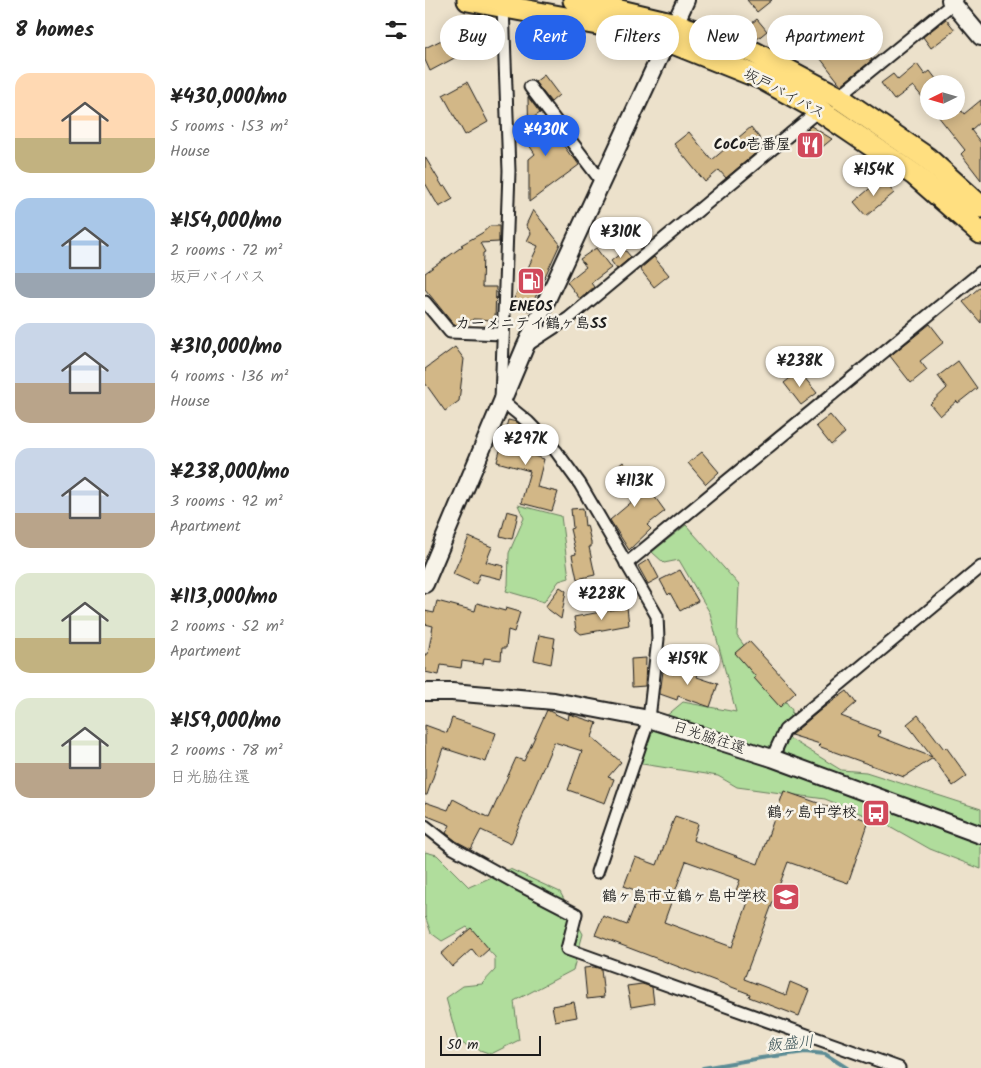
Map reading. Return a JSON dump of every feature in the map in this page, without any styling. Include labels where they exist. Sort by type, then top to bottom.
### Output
[{"type":"highway","name":"坂戸バイパス","points":[[468,0],[596,23]]},
{"type":"highway","name":"坂戸バイパス","points":[[574,0],[609,7],[629,15]]},
{"type":"highway","name":"坂戸バイパス","points":[[679,34],[755,53],[837,97],[927,158],[981,207]]},
{"type":"highway","name":"坂戸バイパス","points":[[679,36],[819,110],[915,174],[981,233]]},
{"type":"main road","points":[[679,16],[686,0]]},
{"type":"main road","points":[[953,1],[981,37]]},
{"type":"main road","points":[[425,584],[501,400],[659,60]]},
{"type":"main road","name":"日光脇往還","points":[[425,692],[452,692],[554,701],[649,719],[772,758],[981,835]]},
{"type":"street","points":[[837,97],[953,1]]},
{"type":"street","points":[[503,6],[509,171],[501,400],[528,422],[556,451],[580,484],[657,616],[658,639],[649,719],[597,872]]},
{"type":"street","points":[[529,87],[602,182]]},
{"type":"street","points":[[525,347],[569,318],[819,110]]},
{"type":"street","points":[[626,564],[981,272]]},
{"type":"street","points":[[425,302],[450,332],[503,334]]},
{"type":"street","points":[[772,758],[785,730],[981,566]]},
{"type":"street","points":[[425,826],[453,848],[576,914],[567,949],[899,1068]]},
{"type":"green space","points":[[518,505],[561,516],[569,578],[559,581],[544,602],[506,591],[508,585],[509,553],[524,518]]},
{"type":"green space","points":[[686,525],[739,585],[737,636],[792,710],[789,738],[841,770],[866,772],[981,809],[981,869],[930,849],[886,824],[825,799],[737,787],[718,776],[636,763],[645,722],[665,717],[683,702],[736,712],[710,613],[679,560],[664,563],[652,552]]},
{"type":"green space","points":[[425,852],[437,855],[469,887],[510,869],[560,892],[583,934],[573,970],[514,1001],[519,1040],[491,1054],[458,1042],[446,998],[463,986],[482,984],[495,970],[495,957],[467,927],[442,941],[431,933],[425,916]]},
{"type":"building","points":[[747,0],[772,0],[757,12]]},
{"type":"building","points":[[757,19],[767,31],[757,39]]},
{"type":"building","points":[[946,19],[955,30],[931,48],[923,37]]},
{"type":"building","points":[[440,41],[440,60],[451,60],[430,71],[425,60],[425,48]]},
{"type":"building","points":[[822,60],[872,60],[841,85]]},
{"type":"building","points":[[917,64],[925,75],[920,75],[920,94],[913,86],[894,100],[881,83],[893,74],[898,80]]},
{"type":"building","points":[[930,71],[933,75],[925,75]]},
{"type":"building","points":[[544,75],[559,95],[551,102],[535,82]]},
{"type":"building","points":[[467,82],[488,122],[465,135],[443,95]]},
{"type":"building","points":[[528,97],[540,113],[534,117],[553,141],[558,138],[579,165],[529,202],[529,159],[535,154],[529,145]]},
{"type":"building","points":[[981,100],[981,121],[971,130],[981,143],[981,180],[961,154],[965,150],[941,120],[965,120],[965,113]]},
{"type":"building","points":[[811,126],[832,139],[809,158],[795,140]]},
{"type":"building","points":[[751,127],[765,145],[726,178],[719,170],[705,182],[674,144],[689,132],[712,160]]},
{"type":"building","points":[[425,157],[443,187],[445,186],[453,199],[439,207],[425,183]]},
{"type":"building","points":[[882,178],[894,193],[866,216],[854,202]]},
{"type":"building","points":[[533,210],[560,244],[529,311],[512,303],[538,246],[527,241],[531,233],[526,225]]},
{"type":"building","points":[[490,226],[499,226],[499,242],[480,243],[485,252],[483,253],[482,287],[496,287],[495,320],[473,319],[466,325],[454,325],[425,289],[425,273],[463,246],[461,245]]},
{"type":"building","points":[[596,248],[611,268],[591,283],[594,287],[580,299],[567,282],[586,267],[580,259]]},
{"type":"building","points":[[625,250],[631,257],[617,269],[611,261]]},
{"type":"building","points":[[654,257],[669,275],[654,287],[640,269]]},
{"type":"building","points":[[981,286],[981,323],[963,302]]},
{"type":"building","points":[[930,324],[944,342],[920,361],[927,370],[911,383],[890,356]]},
{"type":"building","points":[[455,347],[464,359],[459,401],[445,411],[425,383],[425,369]]},
{"type":"building","points":[[958,361],[977,388],[958,403],[957,401],[940,416],[930,404],[947,388],[938,376]]},
{"type":"building","points":[[799,371],[817,393],[801,405],[784,383]]},
{"type":"building","points":[[830,415],[845,433],[831,445],[816,426]]},
{"type":"building","points":[[508,420],[517,422],[529,434],[524,453],[544,459],[537,487],[558,492],[552,511],[521,503],[530,471],[497,462]]},
{"type":"building","points":[[702,452],[719,472],[706,484],[688,463]]},
{"type":"building","points":[[623,462],[647,490],[649,489],[665,511],[647,525],[651,529],[629,550],[610,520],[634,500],[611,472]]},
{"type":"building","points":[[583,508],[585,526],[587,525],[591,542],[591,547],[589,547],[595,575],[577,579],[572,555],[576,554],[570,529],[573,528],[571,509]]},
{"type":"building","points":[[507,511],[518,514],[512,539],[500,536]]},
{"type":"building","points":[[469,537],[492,547],[486,562],[504,566],[501,579],[480,574],[476,584],[453,574]]},
{"type":"building","points":[[649,559],[659,578],[648,584],[638,566]]},
{"type":"building","points":[[680,570],[698,601],[680,611],[660,580]]},
{"type":"building","points":[[560,587],[566,591],[561,619],[545,607]]},
{"type":"building","points":[[437,601],[475,611],[477,603],[505,611],[506,608],[520,612],[514,632],[508,630],[506,648],[502,648],[501,660],[484,658],[483,664],[462,661],[461,668],[441,665],[439,675],[425,672],[425,654],[428,654],[433,626],[425,624],[425,611],[434,613]]},
{"type":"building","points":[[627,607],[629,625],[581,634],[576,630],[574,617]]},
{"type":"building","points":[[539,635],[555,638],[551,664],[534,660]]},
{"type":"building","points":[[749,641],[796,692],[780,707],[735,653]]},
{"type":"building","points":[[646,658],[645,686],[632,687],[631,659]]},
{"type":"building","points":[[677,663],[699,670],[697,677],[718,684],[710,707],[678,696],[677,700],[660,694],[663,671],[674,674]]},
{"type":"building","points":[[847,691],[856,703],[841,716],[880,731],[878,736],[932,757],[907,724],[918,715],[944,749],[946,747],[967,776],[953,786],[933,758],[904,777],[818,746],[820,744],[791,735]]},
{"type":"building","points":[[547,710],[568,720],[569,714],[597,723],[592,737],[621,762],[608,777],[614,779],[605,803],[568,790],[582,751],[554,742],[511,844],[481,830],[471,849],[446,833],[450,825],[425,815],[425,802],[448,810],[453,799],[489,818],[516,758],[524,761]]},
{"type":"building","points":[[452,718],[496,733],[486,762],[443,748],[427,795],[425,795],[425,725],[447,733]]},
{"type":"building","points":[[784,791],[869,821],[848,883],[788,862],[744,979],[786,995],[790,982],[809,990],[799,1016],[749,997],[750,994],[595,935],[603,916],[627,925],[640,892],[624,886],[635,857],[657,865],[675,816],[698,824],[693,840],[758,864]],"holes":[[[686,861],[740,880],[735,893],[749,899],[732,947],[664,922]]]},
{"type":"building","points":[[471,928],[489,949],[479,958],[472,949],[452,967],[441,954]]},
{"type":"building","points":[[594,967],[601,969],[604,997],[587,999],[584,968]]},
{"type":"building","points":[[642,984],[652,987],[654,1003],[631,1007],[627,986]]},
{"type":"building","points":[[574,1002],[577,1017],[555,1021],[552,1006]]},
{"type":"waterway","name":"飯盛川","points":[[703,1068],[805,1052],[825,1054],[847,1068]]},
{"type":"place","name":"CoCo壱番屋","points":[[810,145]]},
{"type":"place","name":"ENEOS カーメニテイ鶴ヶ島SS","points":[[531,281]]},
{"type":"place","name":"鶴ヶ島中学校","points":[[876,813]]},
{"type":"place","name":"鶴ヶ島市立鶴ヶ島中学校","points":[[786,897]]}]
